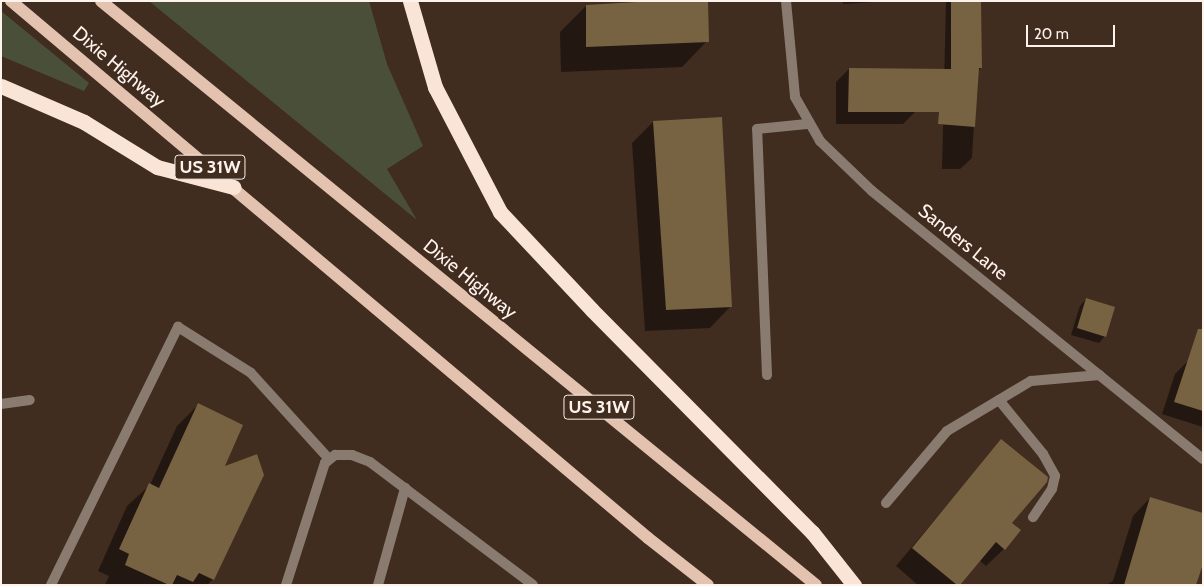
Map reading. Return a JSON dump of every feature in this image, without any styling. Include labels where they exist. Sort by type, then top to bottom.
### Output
[{"type":"highway","points":[[410,1],[435,87],[500,212],[592,310],[812,532],[854,585]]},
{"type":"highway","points":[[1,86],[84,122],[156,166],[233,187]]},
{"type":"main road","name":"Dixie Highway","points":[[11,1],[648,538],[708,585]]},
{"type":"main road","name":"Dixie Highway","points":[[101,1],[816,585]]},
{"type":"street","name":"Sanders Lane","points":[[786,1],[795,97],[808,124],[837,160],[1203,459]]},
{"type":"street","points":[[767,375],[757,129],[808,124]]},
{"type":"street","points":[[51,585],[178,327],[250,373],[329,459]]},
{"type":"street","points":[[886,504],[947,431],[1031,382],[1100,375]]},
{"type":"street","points":[[1,404],[30,400]]},
{"type":"street","points":[[999,400],[1043,454],[1055,476],[1052,489],[1032,517]]},
{"type":"street","points":[[286,585],[325,463],[335,455],[352,454],[370,462],[533,585]]},
{"type":"street","points":[[378,585],[405,488]]},
{"type":"green space","points":[[149,1],[369,1],[387,64],[423,146],[387,169],[417,220]]},
{"type":"green space","points":[[1,11],[89,83],[84,91],[1,56]]},
{"type":"building","points":[[654,1],[708,1],[709,42],[586,47],[586,5]]},
{"type":"building","points":[[951,1],[981,1],[982,68],[979,68],[975,127],[938,124],[939,112],[848,112],[849,68],[951,69]]},
{"type":"building","points":[[722,117],[732,307],[666,310],[653,121]]},
{"type":"building","points":[[1086,298],[1115,307],[1106,337],[1077,328]]},
{"type":"building","points":[[1198,329],[1203,329],[1203,411],[1174,402]]},
{"type":"building","points":[[198,403],[243,425],[225,466],[257,454],[264,475],[214,580],[199,573],[193,582],[177,575],[172,585],[169,585],[125,565],[129,554],[119,549],[149,483],[159,488]]},
{"type":"building","points":[[1001,439],[1048,477],[1047,482],[1012,523],[1021,530],[1005,550],[996,542],[960,585],[957,585],[912,548]]},
{"type":"building","points":[[1150,497],[1203,513],[1203,564],[1196,585],[1124,585]]}]
